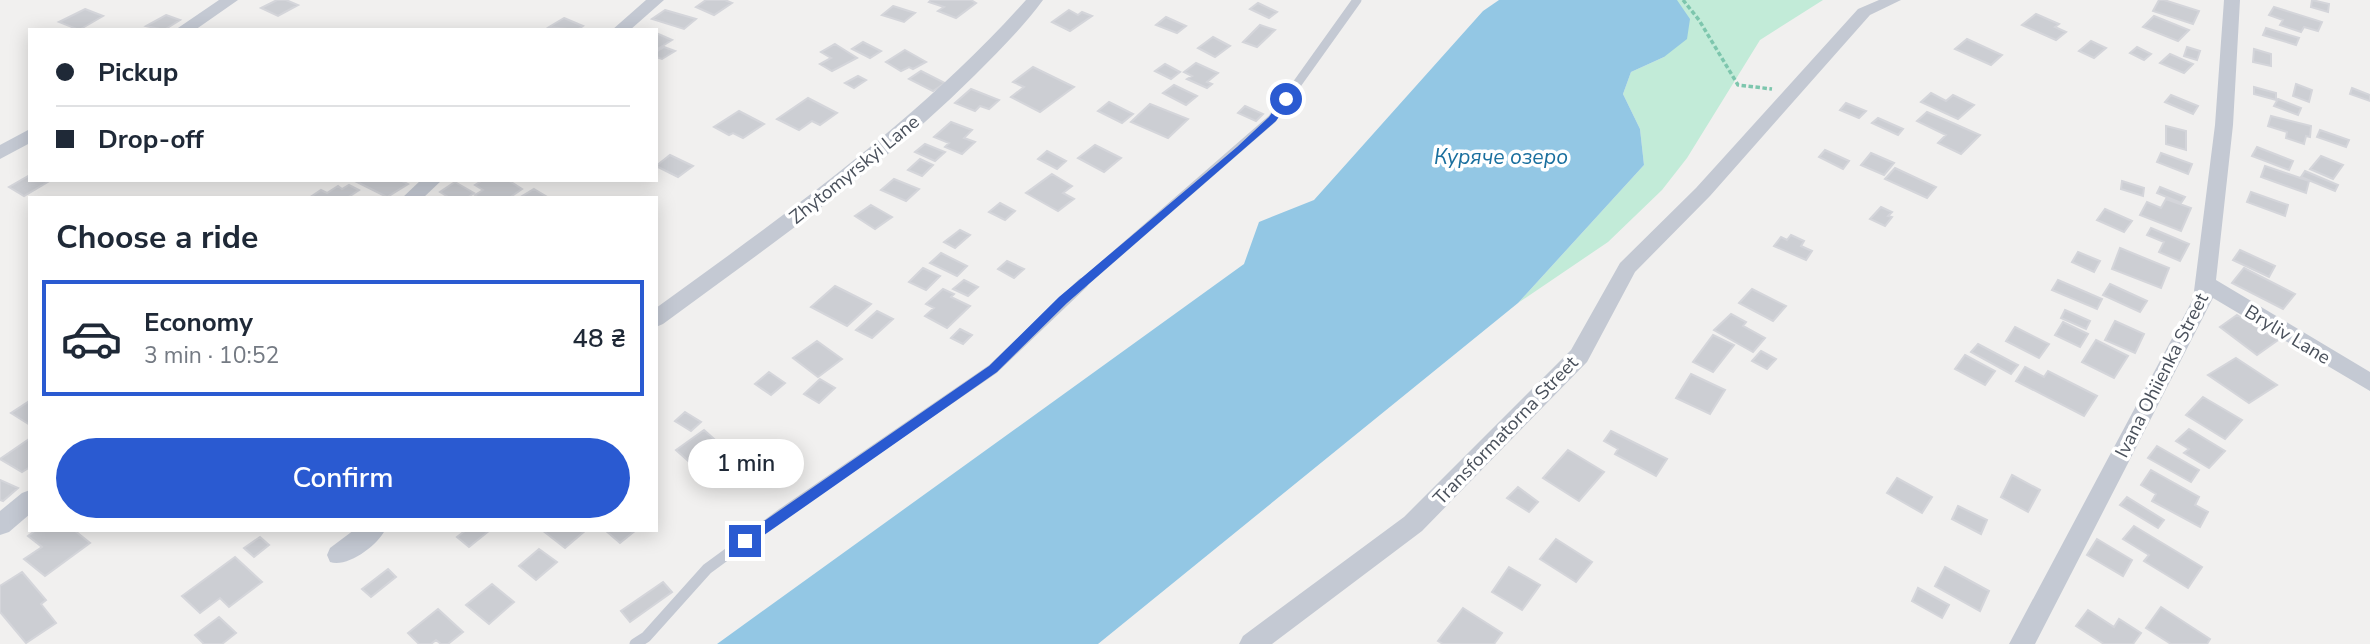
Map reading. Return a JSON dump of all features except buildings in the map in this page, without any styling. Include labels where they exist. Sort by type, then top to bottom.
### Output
[{"type":"street","points":[[186,28],[230,0]]},
{"type":"street","points":[[622,28],[656,0]]},
{"type":"street","name":"Zhytomyrskyi Lane","points":[[658,318],[880,153],[1000,43],[1035,0]]},
{"type":"street","name":"Transformatorna Street","points":[[1252,644],[1413,524],[1579,356],[1627,268],[1703,192],[1864,12],[1893,0]]},
{"type":"street","name":"Ivana Ohiienka Street","points":[[2022,644],[2203,299],[2207,284],[2224,125],[2232,0]]},
{"type":"street","points":[[0,153],[28,136]]},
{"type":"street","points":[[413,196],[431,182]]},
{"type":"street","name":"Bryliv Lane","points":[[2207,284],[2370,383]]},
{"type":"street","points":[[0,525],[28,502]]},
{"type":"street","points":[[339,555],[370,532]]},
{"type":"lane","points":[[635,644],[646,638],[707,569],[783,513],[993,369],[1063,300],[1240,149],[1272,119],[1357,0]]},
{"type":"path","points":[[1683,0],[1699,20],[1738,85],[1794,90]]},
{"type":"green space","points":[[1677,0],[1823,0],[1760,40],[1687,158],[1662,190],[1608,242],[1518,303],[1644,165],[1640,129],[1623,94],[1631,72],[1664,57]]},
{"type":"water","name":"Куряче озеро","points":[[1499,0],[1677,0],[1690,19],[1687,39],[1664,57],[1631,72],[1623,94],[1640,129],[1644,165],[1518,303],[1098,644],[717,644],[1244,264],[1259,222],[1314,200],[1483,11]]},
{"type":"route","points":[[745,541],[993,369],[1063,300],[1240,149],[1272,119],[1286,99]]}]
